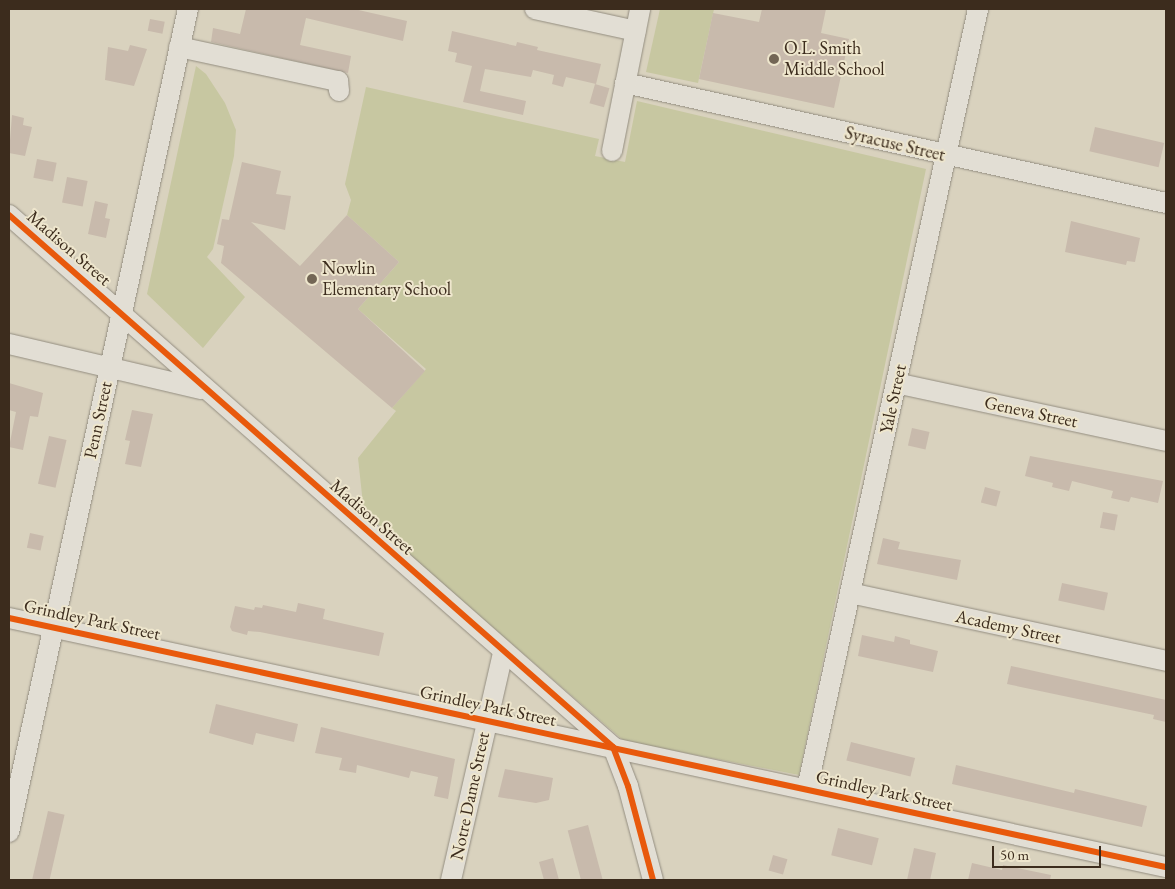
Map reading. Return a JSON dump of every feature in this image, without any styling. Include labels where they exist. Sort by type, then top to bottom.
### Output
[{"type":"street","name":"Penn Street","points":[[9,832],[188,9]]},
{"type":"street","points":[[535,9],[636,31]]},
{"type":"street","points":[[612,151],[640,9]]},
{"type":"street","name":"Yale Street","points":[[807,789],[978,9]]},
{"type":"street","points":[[180,47],[338,80],[339,91]]},
{"type":"street","name":"Syracuse Street","points":[[625,83],[1166,203]]},
{"type":"street","name":"Madison Street","points":[[9,215],[122,314],[205,391],[503,653],[613,746],[628,786],[652,880]]},
{"type":"street","points":[[9,344],[110,366],[205,391]]},
{"type":"street","name":"Geneva Street","points":[[896,383],[1166,441]]},
{"type":"street","name":"Academy Street","points":[[850,593],[1166,660]]},
{"type":"street","name":"Grindley Park Street","points":[[9,618],[486,722],[613,746],[1166,867]]},
{"type":"street","name":"Notre Dame Street","points":[[451,880],[503,653]]},
{"type":"green space","points":[[660,9],[714,9],[698,83],[646,72]]},
{"type":"green space","points":[[196,66],[206,74],[225,103],[236,130],[234,156],[213,249],[207,257],[245,297],[203,348],[147,294]]},
{"type":"green space","points":[[366,87],[599,139],[595,156],[625,162],[637,101],[926,169],[799,775],[624,741],[386,535],[363,504],[358,458],[396,411],[392,408],[426,369],[358,309],[399,262],[347,215],[351,200],[345,184]]},
{"type":"building","points":[[246,9],[354,9],[407,21],[403,41],[306,18],[300,45],[351,56],[348,73],[211,42],[213,28],[240,34]]},
{"type":"building","name":"O.L. Smith Middle School","points":[[762,9],[826,9],[821,33],[849,39],[834,108],[699,79],[713,13],[759,22]]},
{"type":"building","points":[[150,19],[165,22],[162,34],[148,31]]},
{"type":"building","points":[[452,31],[516,46],[517,42],[538,47],[537,50],[601,64],[596,84],[566,77],[563,87],[552,84],[554,75],[533,70],[531,77],[485,69],[480,91],[526,101],[523,115],[463,102],[472,66],[455,62],[457,53],[448,51]]},
{"type":"building","points":[[130,45],[147,49],[134,86],[105,80],[108,47],[128,51]]},
{"type":"building","points":[[595,84],[609,88],[604,107],[589,103]]},
{"type":"building","points":[[12,115],[24,118],[23,125],[32,127],[25,156],[9,153]]},
{"type":"building","points":[[1095,127],[1164,143],[1159,167],[1089,151]]},
{"type":"building","points":[[37,159],[57,163],[53,181],[33,178]]},
{"type":"building","name":"Nowlin Elementary School","points":[[242,162],[281,171],[276,194],[291,196],[285,230],[251,222],[300,266],[347,215],[399,262],[358,309],[425,371],[392,408],[221,263],[224,246],[217,244],[222,219],[229,220]]},
{"type":"building","points":[[67,177],[88,181],[83,207],[62,203]]},
{"type":"building","points":[[95,201],[108,204],[105,218],[110,219],[106,238],[88,234]]},
{"type":"building","points":[[1071,221],[1140,238],[1135,262],[1127,261],[1126,265],[1065,252]]},
{"type":"building","points":[[9,383],[43,393],[38,417],[30,416],[23,450],[9,447],[16,412],[9,410]]},
{"type":"building","points":[[132,410],[153,414],[141,467],[125,464],[130,441],[125,440]]},
{"type":"building","points":[[912,428],[930,432],[925,450],[908,446]]},
{"type":"building","points":[[49,436],[67,440],[56,488],[38,484]]},
{"type":"building","points":[[1030,456],[1163,481],[1158,503],[1131,497],[1129,502],[1111,498],[1113,491],[1072,481],[1069,491],[1052,487],[1053,483],[1025,476]]},
{"type":"building","points":[[985,487],[1000,491],[996,507],[981,502]]},
{"type":"building","points":[[1103,512],[1118,515],[1115,531],[1100,528]]},
{"type":"building","points":[[30,533],[44,536],[41,551],[27,548]]},
{"type":"building","points":[[883,538],[900,542],[898,549],[961,560],[957,580],[877,564]]},
{"type":"building","points":[[1062,583],[1108,593],[1104,610],[1058,601]]},
{"type":"building","points":[[298,603],[325,609],[323,619],[384,633],[379,656],[260,632],[248,631],[247,635],[232,631],[230,627],[235,606],[254,610],[255,607],[262,608],[263,605],[296,612]]},
{"type":"building","points":[[862,635],[894,642],[895,636],[910,640],[910,644],[938,651],[933,672],[858,656]]},
{"type":"building","points":[[1011,666],[1166,700],[1166,722],[1153,719],[1154,715],[1007,684]]},
{"type":"building","points":[[216,704],[298,724],[294,742],[256,733],[253,745],[209,733]]},
{"type":"building","points":[[321,727],[455,759],[448,799],[434,796],[438,777],[411,771],[409,778],[357,765],[356,773],[339,770],[342,758],[315,753]]},
{"type":"building","points":[[851,742],[915,758],[910,776],[846,760]]},
{"type":"building","points":[[956,765],[1074,793],[1075,789],[1147,806],[1142,827],[952,784]]},
{"type":"building","points":[[505,769],[553,778],[549,800],[536,803],[498,797]]},
{"type":"building","points":[[48,811],[65,815],[50,880],[32,880]]},
{"type":"building","points":[[588,825],[603,880],[581,880],[568,830]]},
{"type":"building","points":[[838,828],[879,838],[872,865],[831,855]]},
{"type":"building","points":[[914,848],[936,853],[930,880],[907,880]]},
{"type":"building","points":[[773,855],[787,859],[783,875],[769,870]]},
{"type":"building","points":[[553,858],[559,880],[544,880],[539,862]]},
{"type":"building","points":[[972,863],[1002,870],[1003,865],[1051,875],[1050,880],[968,880]]},
{"type":"cycle path","points":[[9,215],[613,747],[628,786],[653,880]]},
{"type":"cycle path","points":[[9,618],[1166,867]]},
{"type":"place","name":"O.L. Smith Middle School","points":[[774,59]]},
{"type":"place","name":"Nowlin Elementary School","points":[[312,279]]}]
